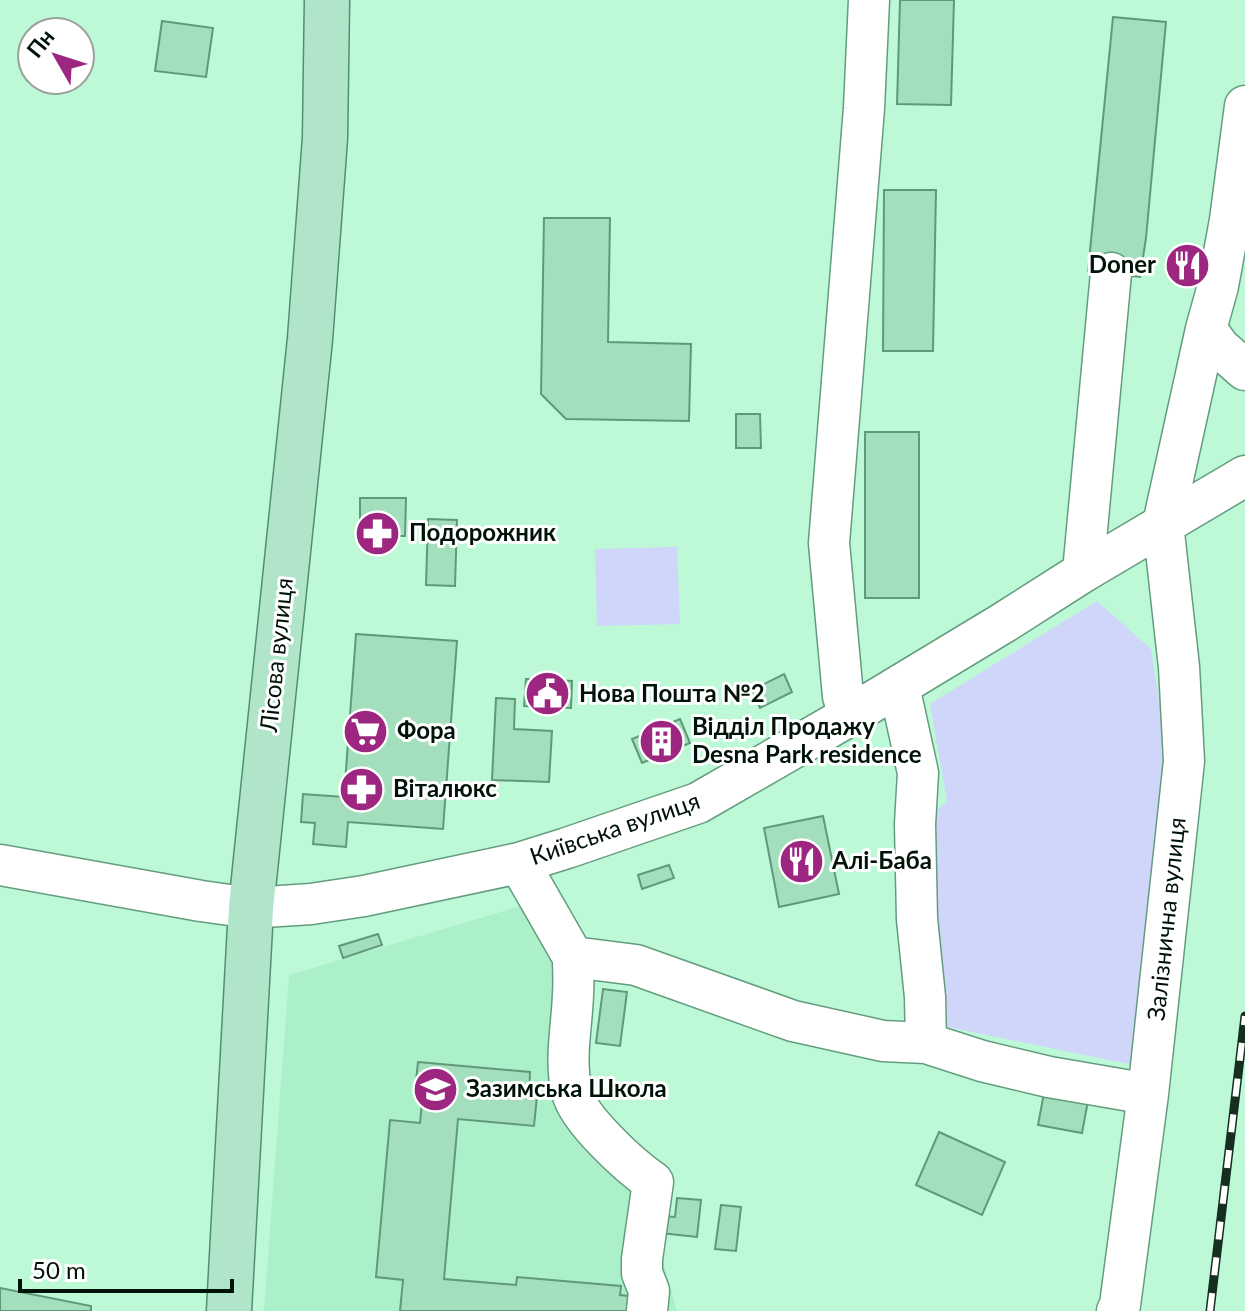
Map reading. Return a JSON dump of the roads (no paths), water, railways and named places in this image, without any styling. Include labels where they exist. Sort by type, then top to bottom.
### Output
[{"type":"main road","name":"Лісова вулиця","points":[[229,1311],[251,908],[310,339],[325,138],[327,0]]},
{"type":"street","points":[[849,716],[843,696],[829,543],[863,124],[869,0]]},
{"type":"street","name":"Залізнична вулиця","points":[[1117,1311],[1148,1094],[1184,761],[1179,667],[1163,524],[1218,286],[1245,106]]},
{"type":"street","points":[[1083,572],[1111,273]]},
{"type":"street","points":[[1206,329],[1220,348],[1245,370]]},
{"type":"street","name":"Київська вулиця","points":[[0,865],[251,908],[364,896],[519,863],[698,803],[849,716],[1245,476]]},
{"type":"street","points":[[899,686],[918,773],[915,824],[917,919],[926,1043]]},
{"type":"street","points":[[519,863],[573,957],[574,993],[568,1064],[572,1096],[588,1120],[631,1167],[653,1182],[642,1259],[642,1273],[649,1291],[647,1311]]},
{"type":"street","points":[[573,957],[636,965],[793,1021],[883,1041],[926,1043],[982,1061],[1049,1077],[1148,1094]]},
{"type":"railway","points":[[1210,1311],[1245,1016]]},
{"type":"place","name":"Doner","points":[[1187,265]]},
{"type":"place","name":"Подорожник","points":[[378,533]]},
{"type":"place","name":"Нова Пошта №2","points":[[548,694]]},
{"type":"place","name":"Фора","points":[[366,731]]},
{"type":"place","name":"Відділ Продажу Desna Park residence","points":[[661,741]]},
{"type":"place","name":"Віталюкс","points":[[362,789]]},
{"type":"place","name":"Алі-Баба","points":[[801,861]]},
{"type":"place","name":"Зазимська Школа","points":[[435,1089]]}]
